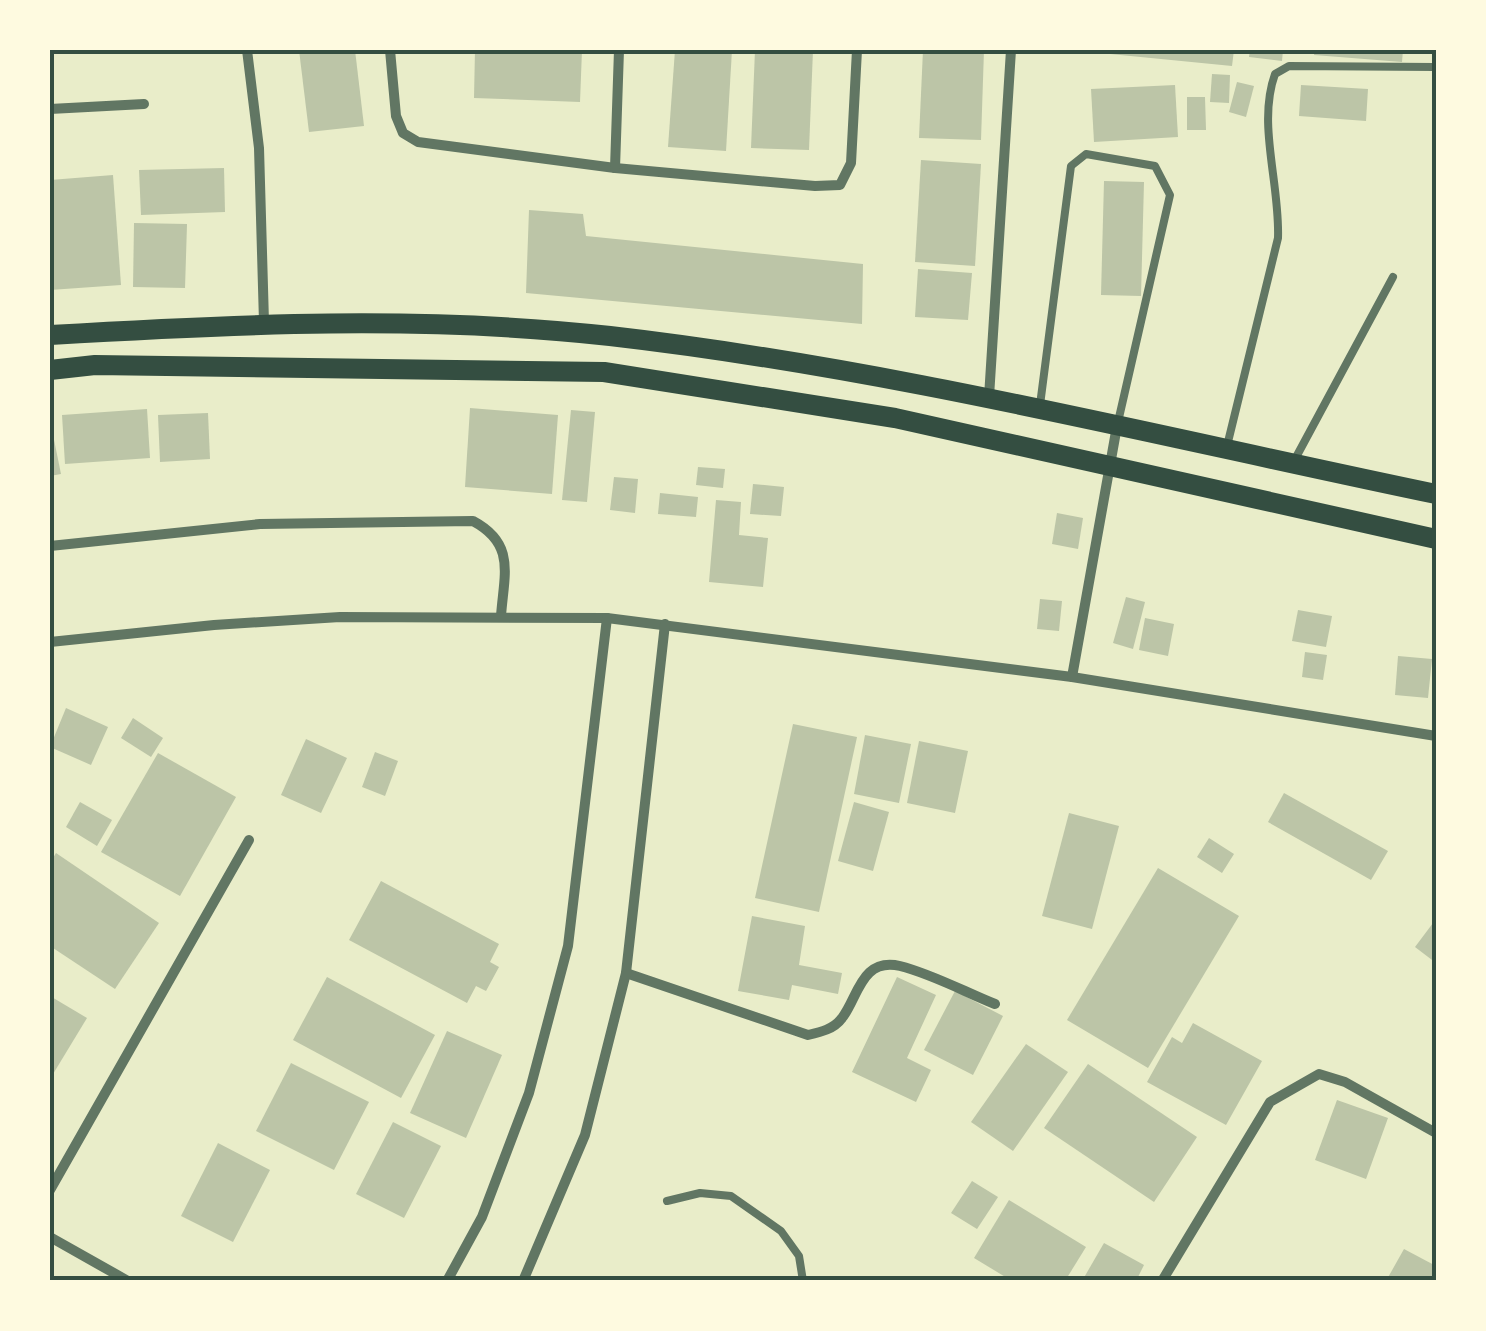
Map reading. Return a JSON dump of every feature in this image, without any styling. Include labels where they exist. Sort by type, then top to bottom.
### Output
[{"type":"main road","points":[[50,336],[264,322],[388,322],[606,336],[768,358],[989,397],[1436,494]]},
{"type":"main road","points":[[604,372],[606,336]]},
{"type":"main road","points":[[50,370],[95,365],[604,372],[895,418],[1436,539]]},
{"type":"street","points":[[247,50],[259,148],[264,322]]},
{"type":"street","points":[[390,50],[396,116],[403,133],[418,142],[615,168],[816,186],[840,185],[852,163],[857,50]]},
{"type":"street","points":[[615,168],[619,50]]},
{"type":"street","points":[[989,397],[1011,50]]},
{"type":"street","points":[[50,109],[144,104]]},
{"type":"street","points":[[1072,677],[1118,426]]},
{"type":"street","points":[[50,546],[260,524],[473,521],[492,531],[506,555],[502,616]]},
{"type":"street","points":[[50,642],[214,624],[340,618],[607,618],[1072,677],[1436,736]]},
{"type":"street","points":[[447,1281],[482,1217],[529,1094],[568,946],[607,618]]},
{"type":"street","points":[[523,1281],[585,1135],[626,973],[665,624]]},
{"type":"street","points":[[50,1190],[249,840]]},
{"type":"street","points":[[626,973],[808,1034],[825,1032],[842,1018],[858,984],[877,969],[897,965],[995,1004]]},
{"type":"street","points":[[1162,1281],[1270,1102],[1318,1074],[1345,1082],[1436,1133]]},
{"type":"street","points":[[50,1237],[128,1281]]},
{"type":"lane","points":[[1226,450],[1278,238],[1280,203],[1268,125],[1268,94],[1275,74],[1289,66],[1434,67]]},
{"type":"lane","points":[[1039,409],[1071,166],[1086,154],[1155,166],[1170,195],[1118,426]]},
{"type":"lane","points":[[1292,464],[1393,277]]},
{"type":"lane","points":[[667,1202],[700,1193],[731,1196],[781,1231],[799,1256],[803,1281]]},
{"type":"building","points":[[299,50],[355,50],[364,126],[309,132]]},
{"type":"building","points":[[475,50],[582,50],[580,102],[474,98]]},
{"type":"building","points":[[675,50],[732,50],[726,151],[668,147]]},
{"type":"building","points":[[755,50],[813,50],[809,150],[751,148]]},
{"type":"building","points":[[923,50],[984,50],[981,140],[919,138]]},
{"type":"building","points":[[1234,50],[1232,66],[1100,53]]},
{"type":"building","points":[[1250,50],[1283,50],[1282,61],[1249,57]]},
{"type":"building","points":[[1315,50],[1403,50],[1402,62],[1314,55]]},
{"type":"building","points":[[1212,74],[1230,75],[1229,103],[1210,102]]},
{"type":"building","points":[[1237,82],[1254,86],[1246,117],[1229,112]]},
{"type":"building","points":[[1175,85],[1178,137],[1094,142],[1091,89]]},
{"type":"building","points":[[1301,85],[1368,89],[1366,121],[1299,116]]},
{"type":"building","points":[[1187,97],[1205,97],[1206,130],[1187,130]]},
{"type":"building","points":[[921,160],[981,164],[975,266],[915,262]]},
{"type":"building","points":[[224,168],[225,212],[141,215],[139,170]]},
{"type":"building","points":[[113,175],[121,285],[50,290],[50,180]]},
{"type":"building","points":[[1104,181],[1144,182],[1141,296],[1101,295]]},
{"type":"building","points":[[529,210],[583,214],[586,236],[863,264],[862,324],[526,293]]},
{"type":"building","points":[[134,223],[187,224],[185,288],[133,287]]},
{"type":"building","points":[[918,269],[972,273],[968,320],[915,317]]},
{"type":"building","points":[[470,408],[558,415],[552,494],[465,487]]},
{"type":"building","points":[[147,409],[150,458],[65,464],[62,415]]},
{"type":"building","points":[[571,410],[595,412],[587,502],[562,500]]},
{"type":"building","points":[[208,413],[210,459],[160,462],[158,415]]},
{"type":"building","points":[[50,420],[61,474],[50,476]]},
{"type":"building","points":[[698,467],[725,469],[723,488],[696,485]]},
{"type":"building","points":[[614,477],[638,479],[635,513],[610,510]]},
{"type":"building","points":[[753,484],[784,487],[781,516],[750,514]]},
{"type":"building","points":[[660,493],[698,497],[696,517],[658,514]]},
{"type":"building","points":[[716,500],[741,502],[739,535],[768,538],[763,587],[709,582]]},
{"type":"building","points":[[1057,513],[1083,518],[1078,549],[1052,544]]},
{"type":"building","points":[[1126,597],[1145,602],[1133,649],[1113,643]]},
{"type":"building","points":[[1040,599],[1062,601],[1059,631],[1037,629]]},
{"type":"building","points":[[1298,610],[1332,616],[1326,647],[1292,641]]},
{"type":"building","points":[[1145,618],[1174,624],[1168,656],[1139,650]]},
{"type":"building","points":[[1305,652],[1327,655],[1323,680],[1302,677]]},
{"type":"building","points":[[1398,656],[1432,659],[1428,698],[1395,695]]},
{"type":"building","points":[[66,708],[108,727],[91,765],[50,747]]},
{"type":"building","points":[[133,718],[163,738],[151,757],[121,738]]},
{"type":"building","points":[[793,724],[857,737],[819,912],[755,898]]},
{"type":"building","points":[[865,735],[911,744],[899,803],[854,794]]},
{"type":"building","points":[[306,739],[347,758],[321,813],[281,795]]},
{"type":"building","points":[[919,741],[968,751],[955,813],[907,803]]},
{"type":"building","points":[[375,752],[398,761],[385,796],[362,787]]},
{"type":"building","points":[[158,753],[236,797],[180,896],[101,852]]},
{"type":"building","points":[[1284,793],[1388,851],[1371,880],[1268,822]]},
{"type":"building","points":[[80,802],[112,820],[97,846],[66,827]]},
{"type":"building","points":[[854,802],[889,812],[873,871],[838,861]]},
{"type":"building","points":[[1069,813],[1119,826],[1092,929],[1042,916]]},
{"type":"building","points":[[1209,838],[1234,854],[1222,873],[1197,857]]},
{"type":"building","points":[[56,853],[159,923],[115,989],[50,946],[50,863]]},
{"type":"building","points":[[1158,868],[1239,916],[1148,1068],[1067,1020]]},
{"type":"building","points":[[381,881],[499,944],[490,962],[499,967],[486,991],[476,986],[467,1003],[349,940]]},
{"type":"building","points":[[752,916],[805,926],[799,965],[842,973],[838,994],[792,985],[789,1000],[738,991]]},
{"type":"building","points":[[1436,919],[1436,963],[1415,947]]},
{"type":"building","points":[[327,977],[435,1035],[401,1098],[293,1040]]},
{"type":"building","points":[[897,977],[936,995],[907,1058],[931,1070],[916,1102],[852,1072]]},
{"type":"building","points":[[955,991],[1003,1016],[973,1075],[924,1050]]},
{"type":"building","points":[[50,996],[87,1018],[50,1079]]},
{"type":"building","points":[[1193,1023],[1262,1061],[1226,1125],[1147,1082],[1172,1037],[1182,1043]]},
{"type":"building","points":[[447,1031],[502,1055],[466,1138],[410,1113]]},
{"type":"building","points":[[1026,1044],[1068,1072],[1013,1151],[971,1122]]},
{"type":"building","points":[[291,1063],[369,1102],[334,1170],[256,1131]]},
{"type":"building","points":[[1088,1064],[1197,1137],[1154,1202],[1044,1128]]},
{"type":"building","points":[[1337,1100],[1388,1118],[1366,1179],[1315,1160]]},
{"type":"building","points":[[393,1122],[441,1146],[404,1218],[356,1194]]},
{"type":"building","points":[[218,1143],[270,1170],[233,1242],[181,1216]]},
{"type":"building","points":[[972,1181],[998,1197],[977,1229],[951,1213]]},
{"type":"building","points":[[1009,1200],[1086,1247],[1065,1281],[1012,1281],[974,1258]]},
{"type":"building","points":[[1104,1243],[1144,1265],[1136,1281],[1082,1281]]},
{"type":"building","points":[[1404,1249],[1436,1266],[1436,1281],[1386,1281]]}]
